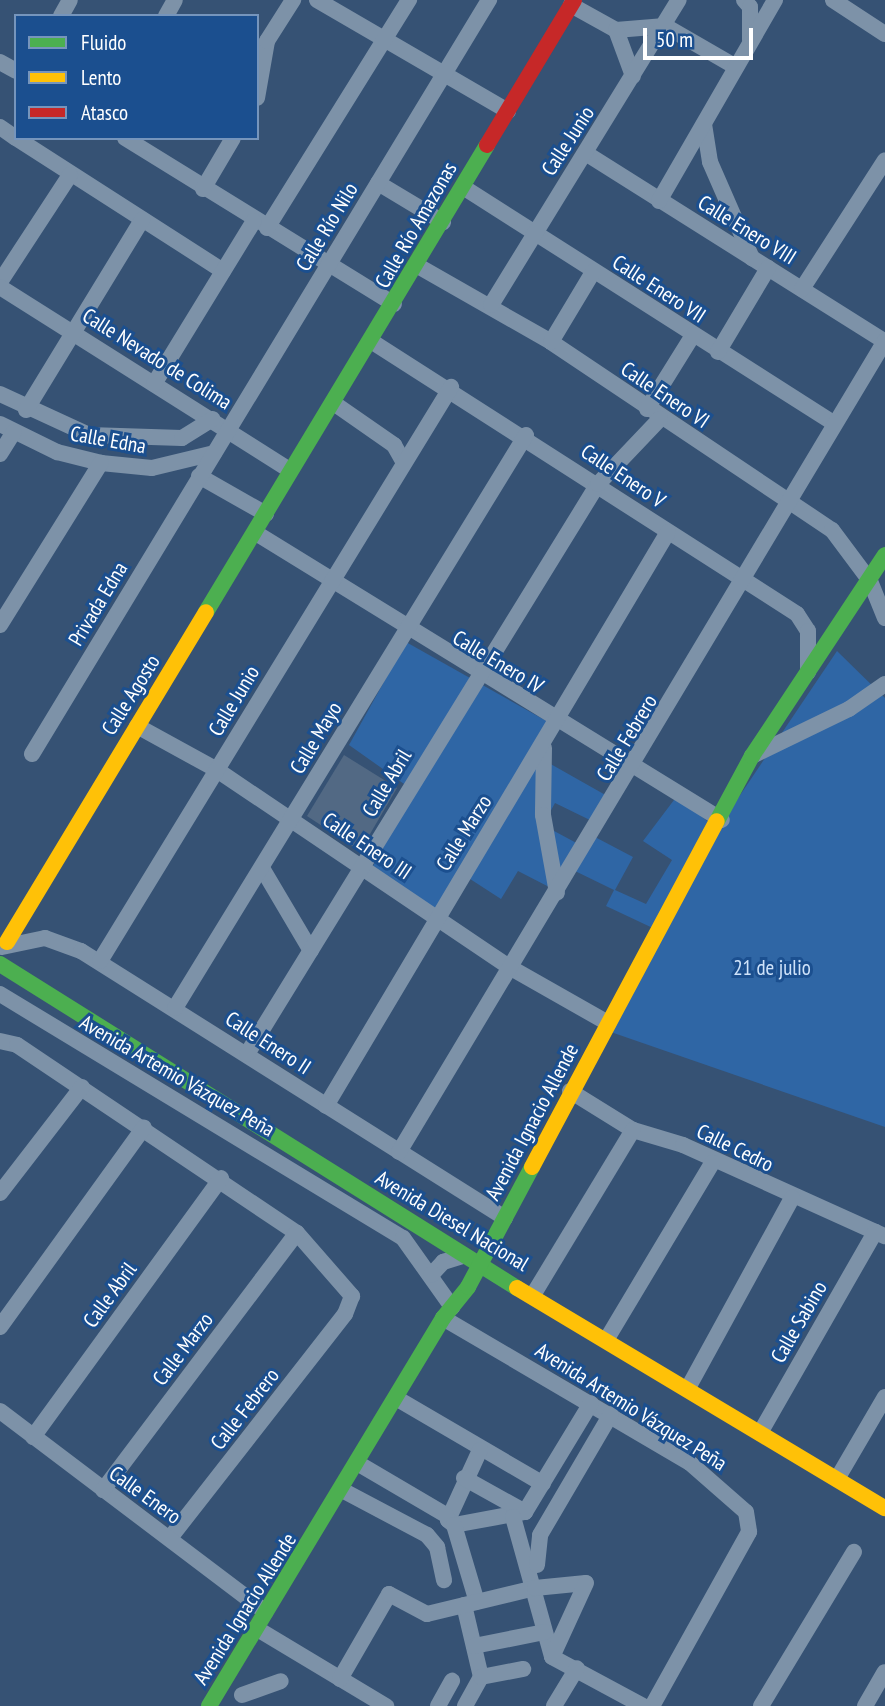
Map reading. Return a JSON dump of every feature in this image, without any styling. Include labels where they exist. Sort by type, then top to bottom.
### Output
[{"type":"street","points":[[259,87],[267,41],[293,0]]},
{"type":"street","points":[[317,0],[508,111]]},
{"type":"street","points":[[154,384],[223,271],[261,225],[408,0]]},
{"type":"street","name":"Calle Río Nilo","points":[[200,475],[489,0]]},
{"type":"street","name":"Calle Junio","points":[[491,305],[534,231],[587,154],[679,0]]},
{"type":"street","points":[[744,0],[750,7],[750,43]]},
{"type":"street","points":[[659,201],[775,0]]},
{"type":"street","points":[[833,0],[885,34]]},
{"type":"street","points":[[573,2],[616,30],[633,76]]},
{"type":"street","name":"Calle Río Amazonas","points":[[290,470],[335,404],[573,2]]},
{"type":"street","points":[[616,30],[665,26],[736,67]]},
{"type":"street","points":[[704,124],[710,162],[752,258]]},
{"type":"street","points":[[19,140],[223,271]]},
{"type":"street","points":[[128,140],[261,225],[394,304]]},
{"type":"street","points":[[203,189],[232,140]]},
{"type":"street","name":"Calle Enero VIII","points":[[587,154],[885,342]]},
{"type":"street","points":[[802,289],[885,160]]},
{"type":"street","points":[[0,284],[70,175]]},
{"type":"street","points":[[378,183],[443,222]]},
{"type":"street","name":"Calle Enero VII","points":[[463,187],[833,423]]},
{"type":"street","points":[[26,410],[142,220]]},
{"type":"street","name":"Calle Enero VI","points":[[418,266],[491,305],[551,342],[653,414],[832,530],[870,581],[885,618]]},
{"type":"street","points":[[718,352],[768,268]]},
{"type":"street","points":[[551,342],[593,272]]},
{"type":"street","name":"Calle Nevado de Colima","points":[[0,284],[154,384],[230,429],[290,470]]},
{"type":"street","name":"Calle Abril","points":[[247,1054],[565,535],[598,484],[653,414],[693,335]]},
{"type":"street","name":"Calle Enero V","points":[[371,341],[451,387],[526,435],[668,532],[745,577],[797,614],[808,631],[807,674]]},
{"type":"street","name":"Calle Febrero","points":[[399,1152],[634,769],[833,423],[885,342]]},
{"type":"street","name":"Calle Junio","points":[[100,961],[403,461],[451,387]]},
{"type":"street","points":[[0,394],[26,410],[89,435],[148,442],[182,438],[212,419]]},
{"type":"street","points":[[335,404],[394,445],[403,461]]},
{"type":"street","points":[[0,454],[7,428]]},
{"type":"street","name":"Calle Edna","points":[[7,428],[101,463],[152,468],[214,453]]},
{"type":"street","name":"Calle Mayo","points":[[175,1008],[405,628],[526,435]]},
{"type":"street","points":[[0,625],[101,463]]},
{"type":"street","name":"Calle Agosto","points":[[3,946],[256,533],[290,470]]},
{"type":"street","points":[[200,475],[266,514]]},
{"type":"street","name":"Privada Edna","points":[[32,754],[200,475]]},
{"type":"street","name":"Calle Marzo","points":[[326,1106],[544,745],[668,532]]},
{"type":"street","name":"Calle Enero IV","points":[[256,533],[478,676],[722,820]]},
{"type":"street","name":"Avenida Ignacio Allende","points":[[209,1706],[359,1464],[447,1313],[480,1265],[570,1091],[722,820],[752,756],[885,555]]},
{"type":"street","points":[[752,756],[838,715],[885,684]]},
{"type":"street","name":"Calle Enero III","points":[[137,726],[217,770],[511,968],[608,1023]]},
{"type":"street","points":[[544,745],[543,815],[557,893]]},
{"type":"street","points":[[261,868],[311,951]]},
{"type":"street","name":"Calle Enero II","points":[[3,946],[45,937],[100,961],[505,1218]]},
{"type":"street","name":"Avenida Diesel Nacional","points":[[0,964],[463,1256],[608,1337],[885,1508]]},
{"type":"street","name":"Avenida Artemio Vázquez Peña","points":[[0,994],[404,1238],[431,1275],[447,1313],[611,1414],[737,1499],[749,1522],[749,1532],[652,1706]]},
{"type":"street","points":[[2,1040],[144,1127],[297,1233]]},
{"type":"street","points":[[0,1193],[82,1087]]},
{"type":"street","name":"Calle Cedro","points":[[570,1091],[633,1130],[683,1146],[712,1163],[880,1234]]},
{"type":"street","points":[[0,1327],[144,1127]]},
{"type":"street","points":[[533,1295],[633,1130]]},
{"type":"street","points":[[608,1337],[712,1163]]},
{"type":"street","name":"Calle Abril","points":[[33,1437],[221,1178]]},
{"type":"street","points":[[688,1388],[792,1198]]},
{"type":"street","name":"Calle Febrero","points":[[170,1538],[352,1305],[297,1233]]},
{"type":"street","name":"Calle Marzo","points":[[103,1490],[297,1233]]},
{"type":"street","name":"Calle Sabino","points":[[760,1433],[880,1234]]},
{"type":"street","points":[[431,1275],[443,1262],[463,1256]]},
{"type":"street","points":[[837,1479],[885,1397]]},
{"type":"street","points":[[396,1398],[480,1450],[543,1484]]},
{"type":"street","points":[[359,1464],[446,1517],[519,1514],[543,1484],[591,1403]]},
{"type":"street","name":"Calle Enero","points":[[0,1411],[266,1612]]},
{"type":"street","points":[[537,1565],[540,1535],[611,1414]]},
{"type":"street","points":[[465,1706],[481,1677],[474,1646],[471,1603],[446,1517],[480,1450]]},
{"type":"street","points":[[464,1478],[519,1514],[552,1657]]},
{"type":"street","points":[[342,1490],[437,1547],[444,1580]]},
{"type":"street","points":[[761,1706],[854,1552]]},
{"type":"street","points":[[340,1679],[389,1594],[427,1614],[535,1588],[586,1583],[552,1657]]},
{"type":"street","points":[[256,1628],[386,1706]]},
{"type":"street","points":[[474,1646],[545,1632]]},
{"type":"street","points":[[552,1657],[577,1668],[643,1706]]},
{"type":"street","points":[[233,1667],[244,1701],[281,1681]]},
{"type":"street","points":[[554,1706],[577,1668]]},
{"type":"street","points":[[481,1677],[523,1669]]},
{"type":"street","points":[[865,1706],[885,1672]]},
{"type":"street","points":[[438,1706],[452,1681]]},
{"type":"green space","points":[[406,642],[550,723],[436,909],[373,866],[414,791],[349,745]]},
{"type":"green space","name":"21 de julio","points":[[837,651],[885,698],[885,1127],[605,1030],[718,828]]},
{"type":"green space","points":[[540,758],[609,797],[594,822],[555,803],[543,825],[582,846],[551,888],[518,871],[501,899],[467,877]]},
{"type":"green space","points":[[677,796],[713,826],[657,930],[606,906],[614,890],[575,871],[595,837],[633,857],[615,890],[646,904],[672,860],[643,841]]},
{"type":"building","points":[[344,755],[397,788],[360,851],[307,816]]},
{"type":"traffic: fast","points":[[206,612],[487,145]]},
{"type":"traffic: fast","points":[[717,821],[752,756],[885,555]]},
{"type":"traffic: fast","points":[[0,964],[517,1288]]},
{"type":"traffic: fast","points":[[209,1706],[443,1318],[468,1287],[532,1167]]},
{"type":"traffic: slow","points":[[7,942],[206,612]]},
{"type":"traffic: slow","points":[[532,1167],[717,821]]},
{"type":"traffic: slow","points":[[517,1288],[885,1508]]},
{"type":"traffic: jam","points":[[487,145],[574,0]]}]
